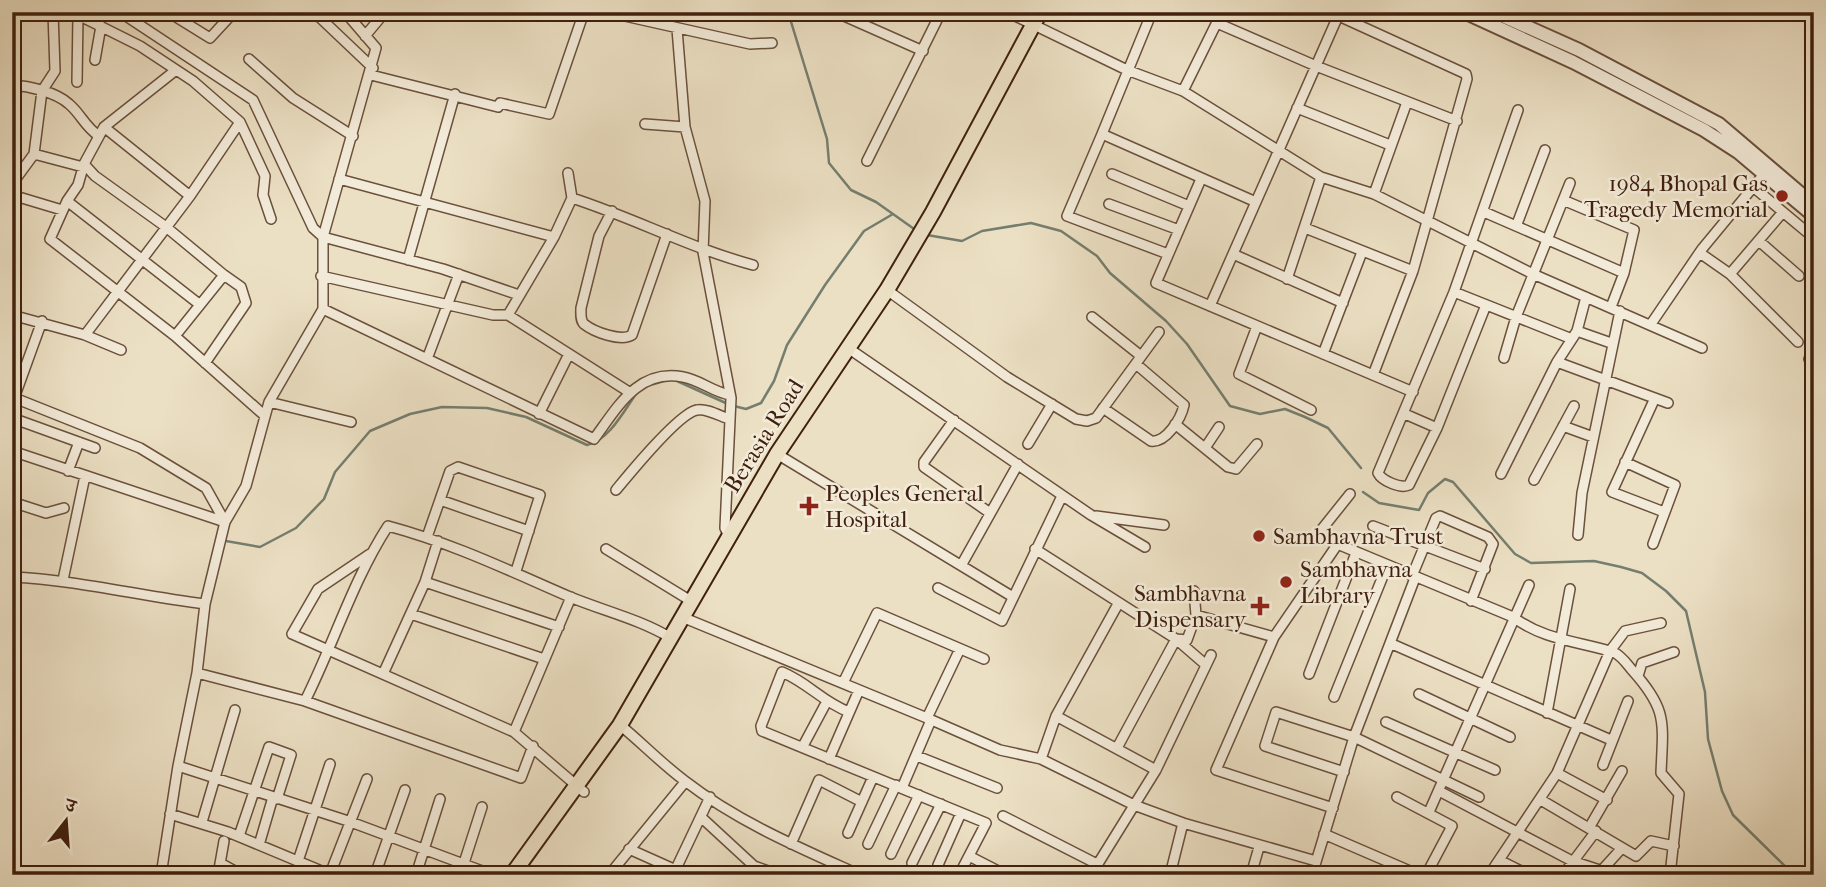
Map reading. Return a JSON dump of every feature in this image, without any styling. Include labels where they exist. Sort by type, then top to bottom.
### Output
[{"type":"main road","name":"Berasia Road","points":[[624,728],[671,638],[686,619],[691,601],[729,536],[922,242],[1038,22],[1049,12]]},
{"type":"main road","name":"Berasia Road","points":[[524,875],[624,728],[781,456]]},
{"type":"main road","name":"Berasia Road","points":[[512,875],[581,789]]},
{"type":"street","points":[[12,184],[34,154],[41,91],[55,71],[55,12],[78,15],[176,70],[240,122],[265,176],[263,195],[271,219]]},
{"type":"street","points":[[120,12],[253,100],[313,228],[323,237],[459,274],[519,295]]},
{"type":"street","points":[[168,12],[210,38],[234,12]]},
{"type":"street","points":[[181,21],[188,12]]},
{"type":"street","points":[[314,12],[372,71],[498,107],[500,103],[549,114],[584,12]]},
{"type":"street","points":[[161,875],[178,766],[197,673],[205,604],[225,522],[246,486],[269,402],[323,309],[323,237],[372,71],[376,48],[345,12]]},
{"type":"street","points":[[365,36],[385,12]]},
{"type":"street","points":[[607,12],[750,44],[772,43]]},
{"type":"street","points":[[835,12],[923,51]]},
{"type":"street","points":[[867,161],[941,12]]},
{"type":"street","points":[[1007,12],[1038,22],[1126,70],[1183,91],[1321,177],[1374,194],[1533,274],[1702,348]]},
{"type":"street","points":[[1152,12],[1067,216],[1168,254]]},
{"type":"street","points":[[1183,91],[1222,12]]},
{"type":"street","points":[[1464,12],[1490,15],[1513,22],[1579,50],[1719,124],[1814,205]]},
{"type":"street","points":[[1210,306],[1316,66],[1334,14],[1466,74],[1457,121],[1413,271],[1373,375]]},
{"type":"street","points":[[77,82],[78,15]]},
{"type":"street","points":[[1513,22],[1704,131],[1814,216]]},
{"type":"street","points":[[1217,23],[1316,66],[1457,121]]},
{"type":"street","points":[[95,60],[101,26]]},
{"type":"street","points":[[677,29],[685,127],[705,201],[703,252],[731,396],[724,528],[729,536]]},
{"type":"street","points":[[249,60],[293,98],[353,136]]},
{"type":"street","points":[[176,70],[101,131],[83,166],[78,185],[67,201],[50,239],[175,336],[264,415]]},
{"type":"street","points":[[12,85],[41,91],[67,102],[87,128],[101,131],[190,196]]},
{"type":"street","points":[[408,260],[455,94]]},
{"type":"street","points":[[1374,194],[1407,102]]},
{"type":"street","points":[[1297,108],[1390,145]]},
{"type":"street","points":[[1486,305],[1437,428],[1409,485],[1402,487],[1380,477],[1378,473],[1454,292],[1518,110]]},
{"type":"street","points":[[85,335],[116,290],[190,196],[240,122]]},
{"type":"street","points":[[645,124],[685,127]]},
{"type":"street","points":[[1102,134],[1256,202]]},
{"type":"street","points":[[1517,224],[1545,150]]},
{"type":"street","points":[[34,154],[83,166],[166,226],[242,287],[247,299],[205,363]]},
{"type":"street","points":[[508,315],[554,237],[572,198],[568,173]]},
{"type":"street","points":[[1112,174],[1189,206]]},
{"type":"street","points":[[1651,324],[1700,253],[1763,174]]},
{"type":"street","points":[[1287,279],[1321,177]]},
{"type":"street","points":[[1201,178],[1156,284],[1413,392]]},
{"type":"street","points":[[338,179],[554,237]]},
{"type":"street","points":[[1504,358],[1516,317],[1570,183]]},
{"type":"street","points":[[1752,186],[1814,238]]},
{"type":"street","points":[[12,195],[62,211]]},
{"type":"street","points":[[572,198],[612,211],[703,252],[752,265]]},
{"type":"street","points":[[67,201],[199,304]]},
{"type":"street","points":[[1563,201],[1633,230],[1615,309],[1578,534]]},
{"type":"street","points":[[1109,204],[1179,230]]},
{"type":"street","points":[[612,211],[599,236],[582,308],[582,320],[586,325],[619,338],[632,335],[667,234]]},
{"type":"street","points":[[1484,212],[1624,272]]},
{"type":"street","points":[[1730,274],[1783,212]]},
{"type":"street","points":[[1305,228],[1413,271]]},
{"type":"street","points":[[1759,241],[1800,276]]},
{"type":"street","points":[[1323,354],[1362,252]]},
{"type":"street","points":[[1700,253],[1730,274],[1798,342]]},
{"type":"street","points":[[1233,254],[1343,303]]},
{"type":"street","points":[[426,359],[459,274]]},
{"type":"street","points":[[175,336],[224,275]]},
{"type":"street","points":[[321,276],[449,305],[508,315],[629,391]]},
{"type":"street","points":[[1454,292],[1516,317],[1611,343]]},
{"type":"street","points":[[891,293],[1007,377],[1076,419],[1087,421],[1096,418],[1159,332]]},
{"type":"street","points":[[1501,474],[1557,362],[1574,335],[1586,297]]},
{"type":"street","points":[[323,309],[594,439],[629,391],[648,380],[664,375],[685,377],[731,396]]},
{"type":"street","points":[[12,316],[42,321],[85,335],[121,351]]},
{"type":"street","points":[[1092,317],[1184,405],[1175,424],[1165,437],[1157,442],[1151,441],[1103,408]]},
{"type":"street","points":[[42,321],[13,400],[140,448],[206,488],[225,522]]},
{"type":"street","points":[[1256,326],[1239,374],[1311,410]]},
{"type":"street","points":[[852,351],[1062,496],[1145,547]]},
{"type":"street","points":[[539,414],[569,354]]},
{"type":"street","points":[[1557,362],[1668,403]]},
{"type":"street","points":[[1655,398],[1612,492],[1664,512]]},
{"type":"street","points":[[269,402],[351,422]]},
{"type":"street","points":[[1028,444],[1052,404]]},
{"type":"street","points":[[1534,480],[1574,407]]},
{"type":"street","points":[[616,490],[668,429],[694,411],[729,415]]},
{"type":"street","points":[[1405,414],[1437,428]]},
{"type":"street","points":[[12,418],[95,448]]},
{"type":"street","points":[[954,419],[924,462],[924,467],[990,513]]},
{"type":"street","points":[[1175,424],[1236,469],[1257,444]]},
{"type":"street","points":[[1563,426],[1593,437]]},
{"type":"street","points":[[1205,448],[1219,427]]},
{"type":"street","points":[[68,471],[79,442]]},
{"type":"street","points":[[12,452],[225,522]]},
{"type":"street","points":[[781,456],[815,469],[1013,597]]},
{"type":"street","points":[[1625,461],[1673,481],[1653,544]]},
{"type":"street","points":[[962,564],[1018,464]]},
{"type":"street","points":[[427,537],[450,471],[458,467],[540,495],[516,572]]},
{"type":"street","points":[[63,580],[85,476]]},
{"type":"street","points":[[1350,494],[1322,529],[1323,538],[1513,617],[1528,628],[1563,642],[1617,653],[1638,676],[1658,701],[1663,725],[1661,773],[1679,794],[1670,875]]},
{"type":"street","points":[[938,588],[1002,621],[1062,496]]},
{"type":"street","points":[[440,500],[529,531]]},
{"type":"street","points":[[12,502],[46,513],[64,508]]},
{"type":"street","points":[[1091,515],[1164,525]]},
{"type":"street","points":[[1312,875],[1354,737],[1392,644],[1425,545],[1436,518],[1440,516],[1490,539],[1494,547],[1471,601]]},
{"type":"street","points":[[305,701],[330,650],[370,554],[388,526],[438,541],[571,597],[646,624],[671,638]]},
{"type":"street","points":[[1373,526],[1485,569]]},
{"type":"street","points":[[383,674],[425,582],[438,541]]},
{"type":"street","points":[[1333,808],[1216,770],[1274,637],[1337,545]]},
{"type":"street","points":[[606,549],[691,601]]},
{"type":"street","points":[[1035,549],[1176,639],[1206,665]]},
{"type":"street","points":[[1309,674],[1356,553]]},
{"type":"street","points":[[370,554],[318,589],[292,634],[514,732],[581,789]]},
{"type":"street","points":[[1334,697],[1387,566]]},
{"type":"street","points":[[12,577],[63,580],[146,597],[205,604]]},
{"type":"street","points":[[425,582],[559,627]]},
{"type":"street","points":[[1429,812],[1529,585]]},
{"type":"street","points":[[1547,713],[1563,642],[1570,589]]},
{"type":"street","points":[[1176,639],[1187,640],[1196,615],[1194,591]]},
{"type":"street","points":[[514,732],[571,597]]},
{"type":"street","points":[[1041,759],[1056,716],[1118,604]]},
{"type":"street","points":[[843,683],[877,613],[959,651],[984,659]]},
{"type":"street","points":[[411,614],[544,659]]},
{"type":"street","points":[[1196,615],[1274,637]]},
{"type":"street","points":[[686,619],[1000,750],[1041,759],[1134,805],[1184,824],[1316,861]]},
{"type":"street","points":[[1489,875],[1557,773],[1610,652],[1625,631],[1661,623]]},
{"type":"street","points":[[1117,748],[1176,639]]},
{"type":"street","points":[[1392,644],[1611,740]]},
{"type":"street","points":[[868,844],[916,756],[959,651]]},
{"type":"street","points":[[1638,676],[1642,663],[1674,652]]},
{"type":"street","points":[[1091,875],[1156,770],[1211,654]]},
{"type":"street","points":[[786,661],[761,726],[762,731],[986,823],[960,875]]},
{"type":"street","points":[[782,672],[806,682],[826,703],[849,712]]},
{"type":"street","points":[[197,673],[305,701],[521,778],[533,746]]},
{"type":"street","points":[[829,759],[859,690]]},
{"type":"street","points":[[1419,694],[1471,716],[1510,737]]},
{"type":"street","points":[[1603,765],[1628,701]]},
{"type":"street","points":[[803,746],[826,703]]},
{"type":"street","points":[[202,822],[235,710]]},
{"type":"street","points":[[1343,772],[1265,746],[1276,712],[1354,737],[1479,797]]},
{"type":"street","points":[[1056,716],[1156,770]]},
{"type":"street","points":[[1386,722],[1494,770]]},
{"type":"street","points":[[624,728],[685,782],[791,844],[860,875]]},
{"type":"street","points":[[239,836],[269,747],[291,755],[259,845]]},
{"type":"street","points":[[916,756],[997,788]]},
{"type":"street","points":[[298,861],[330,764]]},
{"type":"street","points":[[178,766],[348,821],[493,875]]},
{"type":"street","points":[[1563,875],[1592,830],[1622,771]]},
{"type":"street","points":[[1557,773],[1607,800]]},
{"type":"street","points":[[848,833],[873,776]]},
{"type":"street","points":[[170,814],[239,836],[330,875],[348,821],[367,779]]},
{"type":"street","points":[[791,844],[819,780],[862,802]]},
{"type":"street","points":[[609,875],[685,782]]},
{"type":"street","points":[[375,875],[405,790]]},
{"type":"street","points":[[1439,791],[1572,861],[1615,875]]},
{"type":"street","points":[[891,854],[919,795]]},
{"type":"street","points":[[674,872],[710,797]]},
{"type":"street","points":[[1397,797],[1452,826],[1426,875]]},
{"type":"street","points":[[416,875],[440,799]]},
{"type":"street","points":[[1541,800],[1636,856],[1651,841],[1674,846]]},
{"type":"street","points":[[912,863],[941,804]]},
{"type":"street","points":[[464,863],[482,807]]},
{"type":"street","points":[[938,865],[961,813]]},
{"type":"street","points":[[1003,816],[1097,864]]},
{"type":"street","points":[[702,818],[752,870],[779,875]]},
{"type":"street","points":[[1170,875],[1184,824]]},
{"type":"street","points":[[1324,834],[1405,872],[1419,875]]},
{"type":"street","points":[[218,875],[224,841]]},
{"type":"street","points":[[1251,875],[1259,847]]},
{"type":"street","points":[[1602,870],[1622,848]]},
{"type":"street","points":[[629,849],[674,872],[698,875]]},
{"type":"street","points":[[969,856],[1006,875]]},
{"type":"street","points":[[1499,860],[1529,875]]},
{"type":"street","points":[[220,863],[242,875]]},
{"type":"waterway","points":[[788,12],[827,139],[829,163],[851,190],[876,202],[917,231]]},
{"type":"waterway","points":[[734,406],[746,409],[761,403],[774,381],[787,345],[825,285],[864,231],[893,214]]},
{"type":"waterway","points":[[927,235],[962,241],[982,231],[1031,223],[1061,231],[1097,256],[1110,273],[1166,321],[1187,344],[1230,406],[1260,414],[1285,409],[1305,417],[1328,428],[1361,468]]},
{"type":"waterway","points":[[647,386],[664,381]]},
{"type":"waterway","points":[[677,381],[728,404]]},
{"type":"waterway","points":[[226,541],[260,547],[296,528],[324,499],[335,472],[370,431],[410,414],[442,407],[487,408],[526,417],[587,445],[609,431],[638,391]]},
{"type":"waterway","points":[[1363,492],[1379,503],[1419,510],[1428,493],[1445,479],[1453,482],[1515,554],[1531,563],[1594,561],[1642,573],[1666,591],[1686,611],[1705,692],[1708,739],[1722,791],[1733,815],[1794,875]]},
{"type":"place","name":"1984 Bhopal Gas Tragedy Memorial","points":[[1782,196]]},
{"type":"place","name":"Peoples General Hospital","points":[[809,506]]},
{"type":"place","name":"Sambhavna Trust","points":[[1259,536]]},
{"type":"place","name":"Sambhavna Library","points":[[1286,582]]},
{"type":"place","name":"Sambhavna Dispensary","points":[[1260,606]]}]
